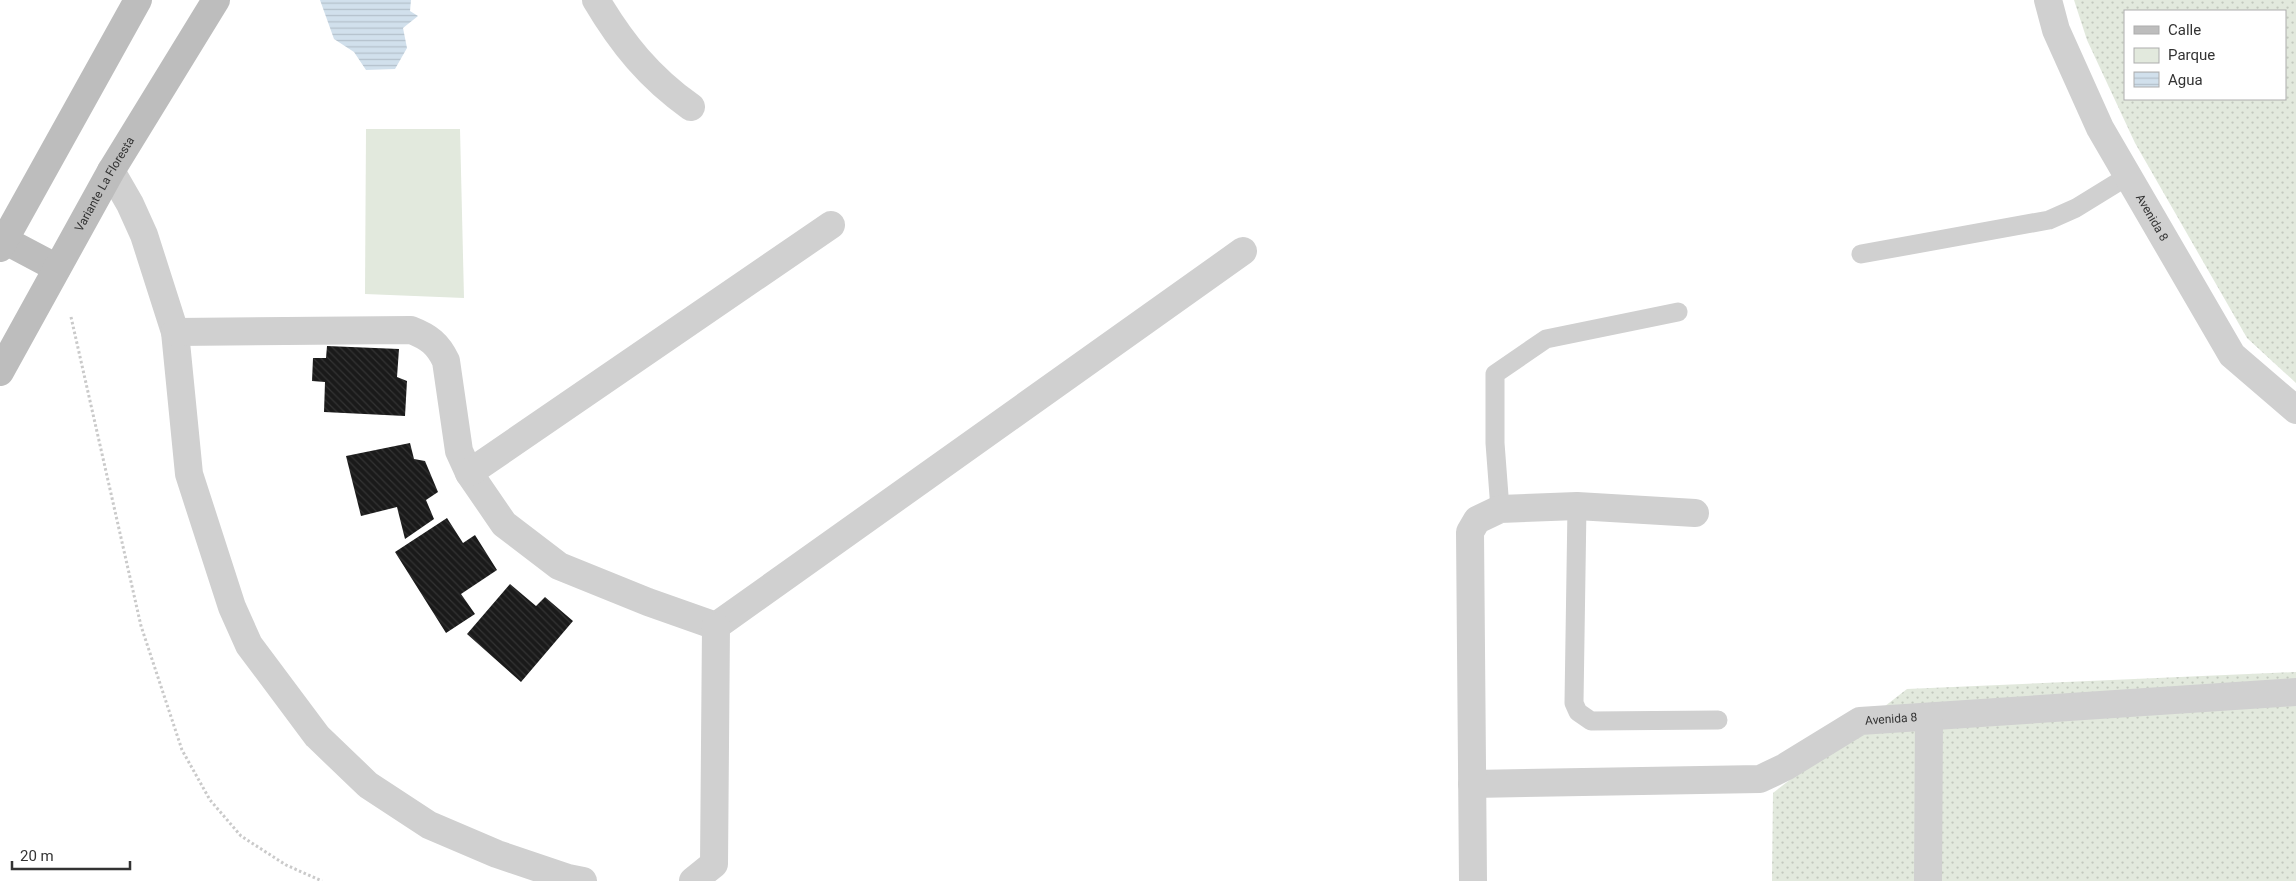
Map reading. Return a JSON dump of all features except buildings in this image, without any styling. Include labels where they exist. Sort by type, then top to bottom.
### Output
[{"type":"main road","points":[[57,268],[2,244],[138,0]]},
{"type":"main road","name":"Variante La Floresta","points":[[0,372],[112,170],[216,0]]},
{"type":"street","points":[[596,0],[638,60],[666,89],[691,107]]},
{"type":"street","name":"Avenida 8","points":[[2048,0],[2056,30],[2100,128],[2232,355],[2296,410]]},
{"type":"street","points":[[112,170],[144,235],[175,332],[189,474],[232,607],[249,645],[317,736],[368,785],[429,825],[497,854],[568,878],[583,881]]},
{"type":"street","points":[[469,473],[831,225]]},
{"type":"street","points":[[716,626],[1243,251]]},
{"type":"street","points":[[175,332],[411,330],[427,336],[439,347],[446,361],[459,450],[469,473],[504,524],[559,566],[648,602],[716,626]]},
{"type":"street","points":[[1473,881],[1470,532],[1477,520],[1500,509],[1577,506],[1695,513]]},
{"type":"street","points":[[694,881],[714,864],[716,626]]},
{"type":"street","name":"Avenida 8","points":[[1472,784],[1760,779],[1785,767],[1860,721],[2296,692]]},
{"type":"street","points":[[1928,881],[1929,717]]},
{"type":"lane","points":[[1861,254],[2049,220],[2076,208],[2128,176]]},
{"type":"lane","points":[[1500,509],[1495,443],[1495,374],[1546,339],[1678,312]]},
{"type":"lane","points":[[1577,506],[1574,703],[1578,712],[1591,721],[1718,720]]},
{"type":"path","points":[[57,268],[78,344],[141,626],[182,750],[210,800],[241,836],[286,865],[322,881]]},
{"type":"green space","points":[[2074,0],[2296,0],[2296,383],[2247,338],[2135,143],[2087,40]]},
{"type":"green space","points":[[366,129],[460,129],[464,298],[365,294]]},
{"type":"green space","points":[[2296,672],[2296,881],[1772,881],[1773,793],[1907,689]]},
{"type":"water","points":[[320,0],[411,0],[410,11],[418,16],[403,28],[407,48],[395,69],[366,70],[354,52],[334,39]]}]
